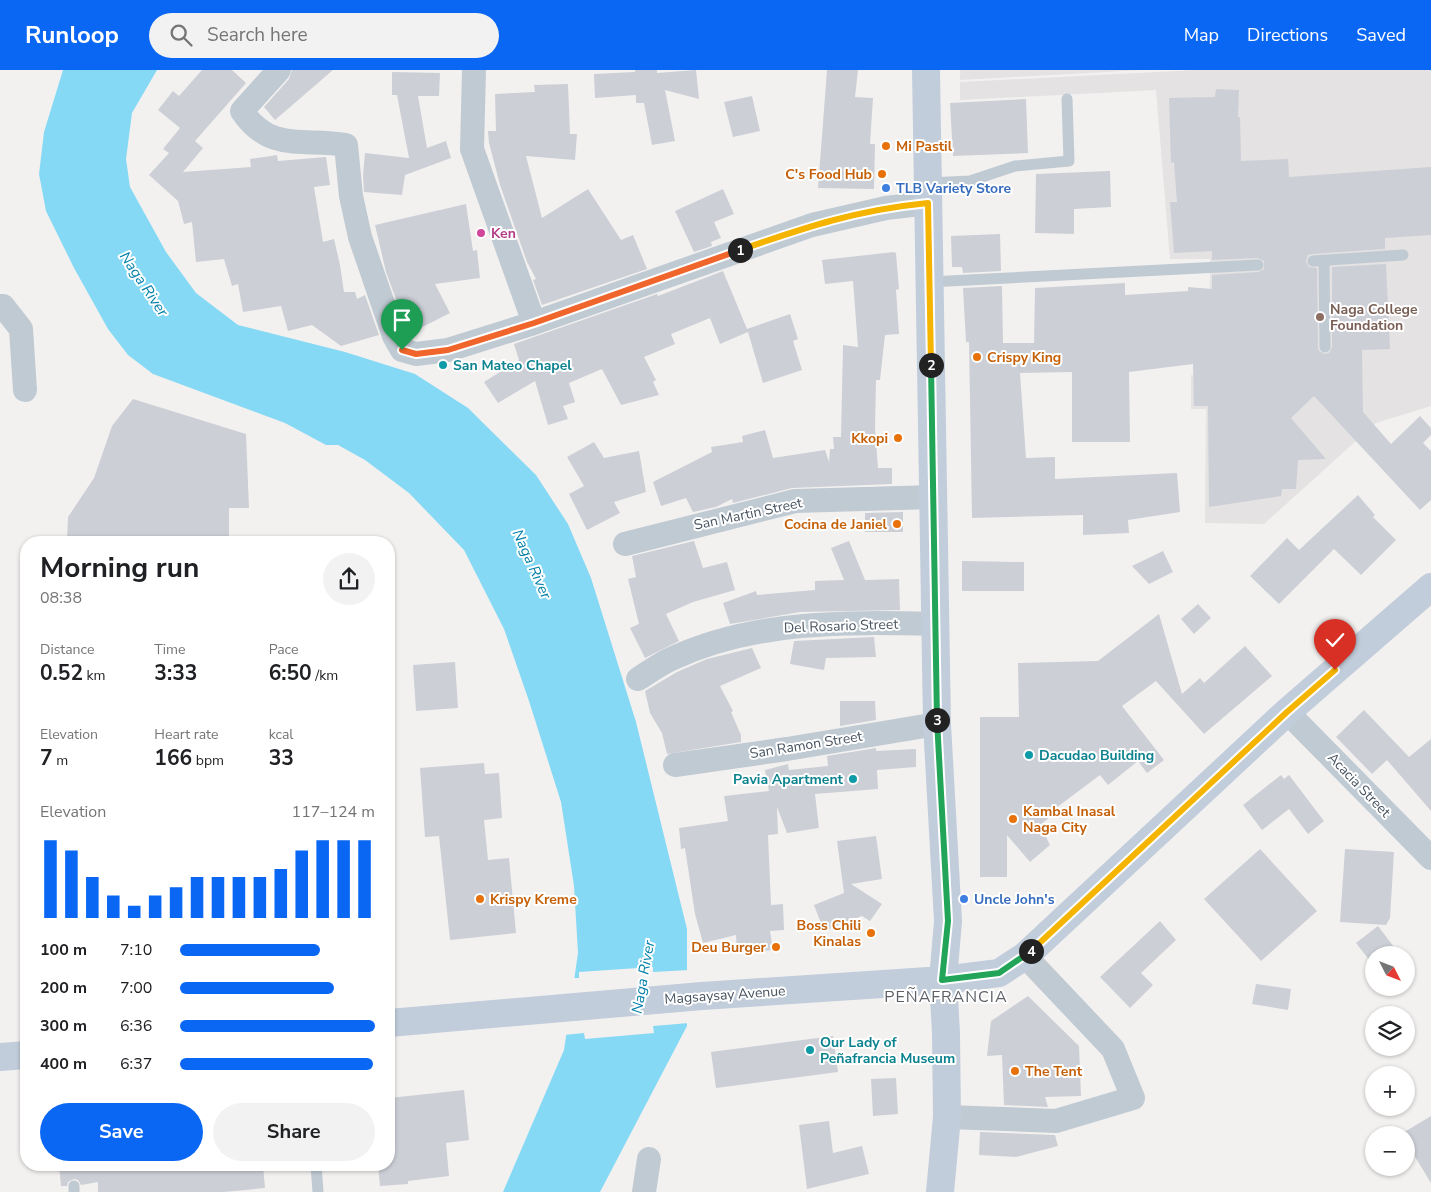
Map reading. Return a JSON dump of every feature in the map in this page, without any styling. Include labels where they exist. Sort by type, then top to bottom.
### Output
[{"type":"main road","points":[[926,70],[937,724],[948,921],[942,980],[946,1033],[947,1117],[940,1192]]},
{"type":"main road","name":"Magsaysay Avenue","points":[[395,1022],[702,996],[942,980],[999,973],[1025,956],[1287,712],[1431,588]]},
{"type":"main road","points":[[0,1058],[20,1056]]},
{"type":"street","points":[[278,70],[242,111],[256,130],[269,136],[302,143],[346,144],[351,196],[360,237],[394,336],[402,350],[416,354],[448,350],[534,323],[812,225],[886,208],[928,193]]},
{"type":"street","points":[[474,70],[472,149],[534,323]]},
{"type":"street","points":[[0,306],[3,306],[21,330],[25,390]]},
{"type":"street","name":"San Martin Street","points":[[625,544],[795,501],[934,497]]},
{"type":"street","name":"Del Rosario Street","points":[[638,679],[670,659],[759,630],[831,623],[935,624]]},
{"type":"street","name":"Acacia Street","points":[[1287,712],[1431,858]]},
{"type":"street","name":"San Ramon Street","points":[[675,765],[787,749],[937,724]]},
{"type":"street","points":[[947,1117],[1056,1121],[1133,1098],[1113,1049],[1025,956]]},
{"type":"street","points":[[644,1192],[649,1159]]},
{"type":"lane","points":[[928,193],[1015,166],[1069,161],[1067,99]]},
{"type":"lane","points":[[1325,347],[1319,261],[1403,255]]},
{"type":"lane","points":[[929,282],[1258,265]]},
{"type":"lane","points":[[316,1171],[318,1192]]},
{"type":"shaded area","points":[[960,70],[1141,70],[960,80]]},
{"type":"shaded area","name":"Naga College Foundation","points":[[1197,70],[1431,70],[1431,406],[1376,423],[1264,524],[1205,523],[1206,409],[1191,409],[1191,375],[1209,375],[1210,259],[1170,259],[1156,90],[960,100],[960,82]]},
{"type":"water","name":"Naga River","points":[[63,70],[157,70],[132,113],[126,159],[130,187],[166,252],[196,293],[238,325],[345,352],[415,374],[468,408],[536,475],[568,524],[591,578],[636,722],[687,929],[687,1026],[600,1192],[503,1192],[564,1050],[578,953],[574,886],[561,802],[504,629],[464,550],[409,493],[365,460],[338,445],[326,445],[285,423],[153,374],[128,355],[108,329],[74,268],[46,211],[39,174],[44,132]]},
{"type":"pier","points":[[653,967],[653,972],[689,970],[689,1023],[653,1026],[654,1033],[585,1039],[584,1033],[564,1035],[572,978],[579,978],[579,972]]},
{"type":"building","points":[[202,70],[232,70],[246,83],[195,141],[203,148],[183,172],[251,167],[250,159],[277,155],[278,161],[326,157],[330,185],[314,187],[323,242],[334,239],[344,292],[355,292],[357,299],[365,295],[379,335],[341,346],[312,325],[288,331],[281,306],[243,312],[238,284],[232,286],[224,259],[196,262],[192,222],[184,224],[178,201],[149,175],[169,153],[163,149],[180,128],[158,110],[173,91],[179,96]]},
{"type":"building","points":[[292,70],[333,70],[275,120],[264,107],[289,79]]},
{"type":"building","points":[[635,70],[657,70],[657,73],[696,70],[699,99],[665,90],[675,141],[652,145],[644,103],[636,103],[636,95],[595,98],[594,74],[635,72]]},
{"type":"building","points":[[827,70],[858,70],[855,97],[873,98],[870,144],[875,144],[874,189],[818,188]]},
{"type":"building","points":[[392,72],[440,73],[439,96],[418,96],[427,148],[446,141],[451,158],[405,175],[402,195],[364,192],[365,153],[409,158],[397,95],[392,95]]},
{"type":"building","points":[[568,84],[570,134],[577,134],[575,160],[526,156],[542,218],[588,189],[621,240],[633,235],[647,269],[542,305],[533,280],[536,279],[527,262],[500,185],[489,143],[488,131],[496,131],[495,94],[535,92],[534,85]]},
{"type":"building","points":[[1216,89],[1239,90],[1238,117],[1240,117],[1241,161],[1288,159],[1289,177],[1431,167],[1431,235],[1385,238],[1385,249],[1312,254],[1308,255],[1306,261],[1309,267],[1317,268],[1318,347],[1319,351],[1325,354],[1329,353],[1332,347],[1332,267],[1386,264],[1390,349],[1362,350],[1363,412],[1391,444],[1420,416],[1431,428],[1431,435],[1423,443],[1431,451],[1431,500],[1420,510],[1314,396],[1291,418],[1326,459],[1298,460],[1296,489],[1282,489],[1281,496],[1209,507],[1208,406],[1194,406],[1193,364],[1129,372],[1130,442],[1072,442],[1072,372],[1020,373],[1026,458],[1055,457],[1055,479],[1177,473],[1180,512],[1128,520],[1129,533],[1083,535],[1083,515],[972,518],[969,342],[966,342],[963,288],[1002,286],[1003,343],[1034,343],[1035,288],[1125,283],[1125,295],[1188,291],[1188,287],[1212,289],[1212,275],[1258,272],[1264,269],[1264,261],[1258,258],[1212,260],[1212,251],[1174,253],[1170,202],[1177,202],[1174,162],[1171,163],[1169,98],[1215,97]]},
{"type":"building","points":[[752,96],[760,131],[733,137],[724,102]]},
{"type":"building","points":[[1026,99],[1028,153],[953,156],[950,103]]},
{"type":"building","points":[[1110,171],[1111,207],[1074,209],[1074,234],[1035,233],[1036,174]]},
{"type":"building","points":[[723,189],[734,214],[714,222],[721,238],[711,242],[712,246],[694,252],[675,211]]},
{"type":"building","points":[[466,204],[473,251],[477,250],[480,278],[435,284],[450,313],[409,334],[386,272],[375,225]]},
{"type":"building","points":[[1000,234],[1001,271],[963,273],[962,267],[952,267],[951,236]]},
{"type":"building","points":[[896,253],[899,289],[896,290],[899,334],[885,335],[880,380],[876,380],[875,428],[878,468],[892,468],[892,484],[792,488],[733,503],[732,499],[716,507],[693,512],[686,498],[661,506],[653,482],[712,452],[711,447],[743,442],[742,436],[765,430],[773,458],[825,450],[829,462],[830,449],[834,449],[833,437],[841,437],[843,345],[858,347],[853,281],[825,284],[822,260]]},
{"type":"building","points":[[723,271],[747,329],[790,314],[798,339],[793,341],[802,370],[763,383],[748,332],[720,344],[710,318],[671,334],[675,344],[644,357],[656,380],[653,382],[659,395],[621,405],[602,369],[569,383],[575,402],[563,406],[568,419],[548,425],[535,381],[498,403],[484,382],[519,360],[514,344],[657,294],[658,296]]},
{"type":"building","points":[[133,399],[246,434],[249,508],[229,508],[229,536],[67,536],[68,517],[94,478],[112,426]]},
{"type":"building","points":[[594,442],[604,458],[639,451],[646,492],[614,502],[620,513],[587,530],[569,494],[584,486],[567,457]]},
{"type":"building","points":[[1358,495],[1375,515],[1373,517],[1396,540],[1361,575],[1334,549],[1279,604],[1250,576],[1287,538],[1299,550]]},
{"type":"building","points":[[903,512],[903,532],[865,532],[865,513]]},
{"type":"building","points":[[694,541],[703,568],[727,562],[735,590],[693,602],[666,614],[679,641],[645,658],[630,628],[639,624],[628,579],[636,577],[632,556]]},
{"type":"building","points":[[849,541],[865,580],[899,579],[900,610],[800,612],[730,624],[723,603],[756,591],[757,595],[815,590],[815,581],[844,580],[831,548]]},
{"type":"building","points":[[1163,551],[1173,572],[1149,584],[1132,566]]},
{"type":"building","points":[[962,561],[1024,562],[1024,591],[962,591]]},
{"type":"building","points":[[1198,604],[1211,618],[1194,634],[1181,619]]},
{"type":"building","points":[[1159,614],[1182,694],[1200,678],[1204,683],[1245,646],[1272,676],[1204,734],[1156,681],[1122,706],[1164,760],[1147,773],[1138,761],[1108,785],[1100,775],[1052,811],[1055,813],[1040,825],[1050,845],[1030,862],[1007,835],[1007,877],[980,877],[980,717],[1019,717],[1018,663],[1098,661]]},
{"type":"building","points":[[874,637],[876,657],[826,658],[824,670],[790,664],[794,641]]},
{"type":"building","points":[[752,648],[761,668],[720,686],[733,711],[731,712],[741,735],[741,742],[667,754],[662,733],[650,713],[645,691],[677,672],[707,659]]},
{"type":"building","points":[[455,662],[458,708],[416,711],[413,665]]},
{"type":"building","points":[[840,701],[875,701],[876,720],[840,726]]},
{"type":"building","points":[[1364,710],[1409,757],[1431,739],[1431,811],[1387,760],[1372,774],[1336,737]]},
{"type":"building","points":[[876,748],[876,751],[916,749],[916,767],[877,770],[878,789],[815,794],[819,828],[787,833],[777,807],[778,834],[768,835],[771,905],[783,904],[784,930],[770,931],[773,950],[737,953],[736,935],[703,943],[695,914],[685,848],[681,849],[679,828],[728,821],[724,796],[769,791],[765,770],[788,764],[789,770],[828,766],[827,756]]},
{"type":"building","points":[[484,763],[485,774],[499,773],[502,818],[484,820],[488,860],[509,858],[516,933],[450,940],[439,836],[425,837],[420,768]]},
{"type":"building","points":[[1281,775],[1284,779],[1289,775],[1324,821],[1308,834],[1289,809],[1262,830],[1243,805]]},
{"type":"building","points":[[876,836],[882,879],[851,884],[882,904],[870,921],[862,916],[824,931],[814,905],[844,893],[837,841]]},
{"type":"building","points":[[1260,849],[1317,911],[1261,961],[1204,899]]},
{"type":"building","points":[[1345,849],[1394,852],[1390,918],[1386,925],[1340,922]]},
{"type":"building","points":[[1160,921],[1176,940],[1141,973],[1153,985],[1130,1008],[1100,977]]},
{"type":"building","points":[[1378,926],[1393,946],[1365,946],[1365,954],[1356,943]]},
{"type":"building","points":[[1256,984],[1291,989],[1288,1010],[1252,1004]]},
{"type":"building","points":[[1028,996],[1079,1046],[1081,1096],[1045,1097],[1048,1107],[1004,1105],[1002,1055],[987,1056],[991,1021]]},
{"type":"building","points":[[833,1036],[838,1072],[716,1088],[711,1052]]},
{"type":"building","points":[[896,1078],[898,1114],[873,1116],[871,1079]]},
{"type":"building","points":[[464,1090],[469,1140],[446,1143],[449,1176],[408,1181],[408,1184],[380,1186],[379,1171],[395,1171],[395,1097]]},
{"type":"building","points":[[1431,1116],[1431,1183],[1415,1157],[1414,1126]]},
{"type":"building","points":[[829,1121],[833,1153],[862,1146],[869,1174],[807,1189],[799,1125]]},
{"type":"building","points":[[980,1132],[1055,1135],[1058,1146],[1016,1157],[979,1155]]},
{"type":"building","points":[[60,1171],[264,1171],[265,1188],[224,1192],[98,1192],[98,1182],[81,1185],[78,1180],[74,1179],[68,1182],[67,1186],[61,1186]]},
{"type":"place","name":"Mi Pastil","points":[[886,146]]},
{"type":"place","name":"C's Food Hub","points":[[882,174]]},
{"type":"place","name":"TLB Variety Store","points":[[886,188]]},
{"type":"place","name":"Ken","points":[[481,233]]},
{"type":"place","name":"Naga College Foundation","points":[[1320,317]]},
{"type":"place","name":"Crispy King","points":[[977,357]]},
{"type":"place","name":"San Mateo Chapel","points":[[443,365]]},
{"type":"place","name":"Kkopi","points":[[898,438]]},
{"type":"place","name":"Cocina de Janiel","points":[[897,524]]},
{"type":"place","name":"Dacudao Building","points":[[1029,755]]},
{"type":"place","name":"Pavia Apartment","points":[[853,779]]},
{"type":"place","name":"Kambal Inasal Naga City","points":[[1013,819]]},
{"type":"place","name":"Krispy Kreme","points":[[480,899]]},
{"type":"place","name":"Uncle John's","points":[[964,899]]},
{"type":"place","name":"Boss Chili Kinalas","points":[[871,933]]},
{"type":"place","name":"Deu Burger","points":[[776,947]]},
{"type":"place","name":"Our Lady of Peñafrancia Museum","points":[[810,1050]]},
{"type":"place","name":"The Tent","points":[[1015,1071]]},
{"type":"district","name":"PEÑAFRANCIA","points":[[946,997]]},
{"type":"route","points":[[402,350],[416,354],[448,350],[534,323],[812,225],[852,214],[928,203],[937,724],[948,921],[942,980],[999,973],[1025,956],[1287,712],[1335,670]]}]
